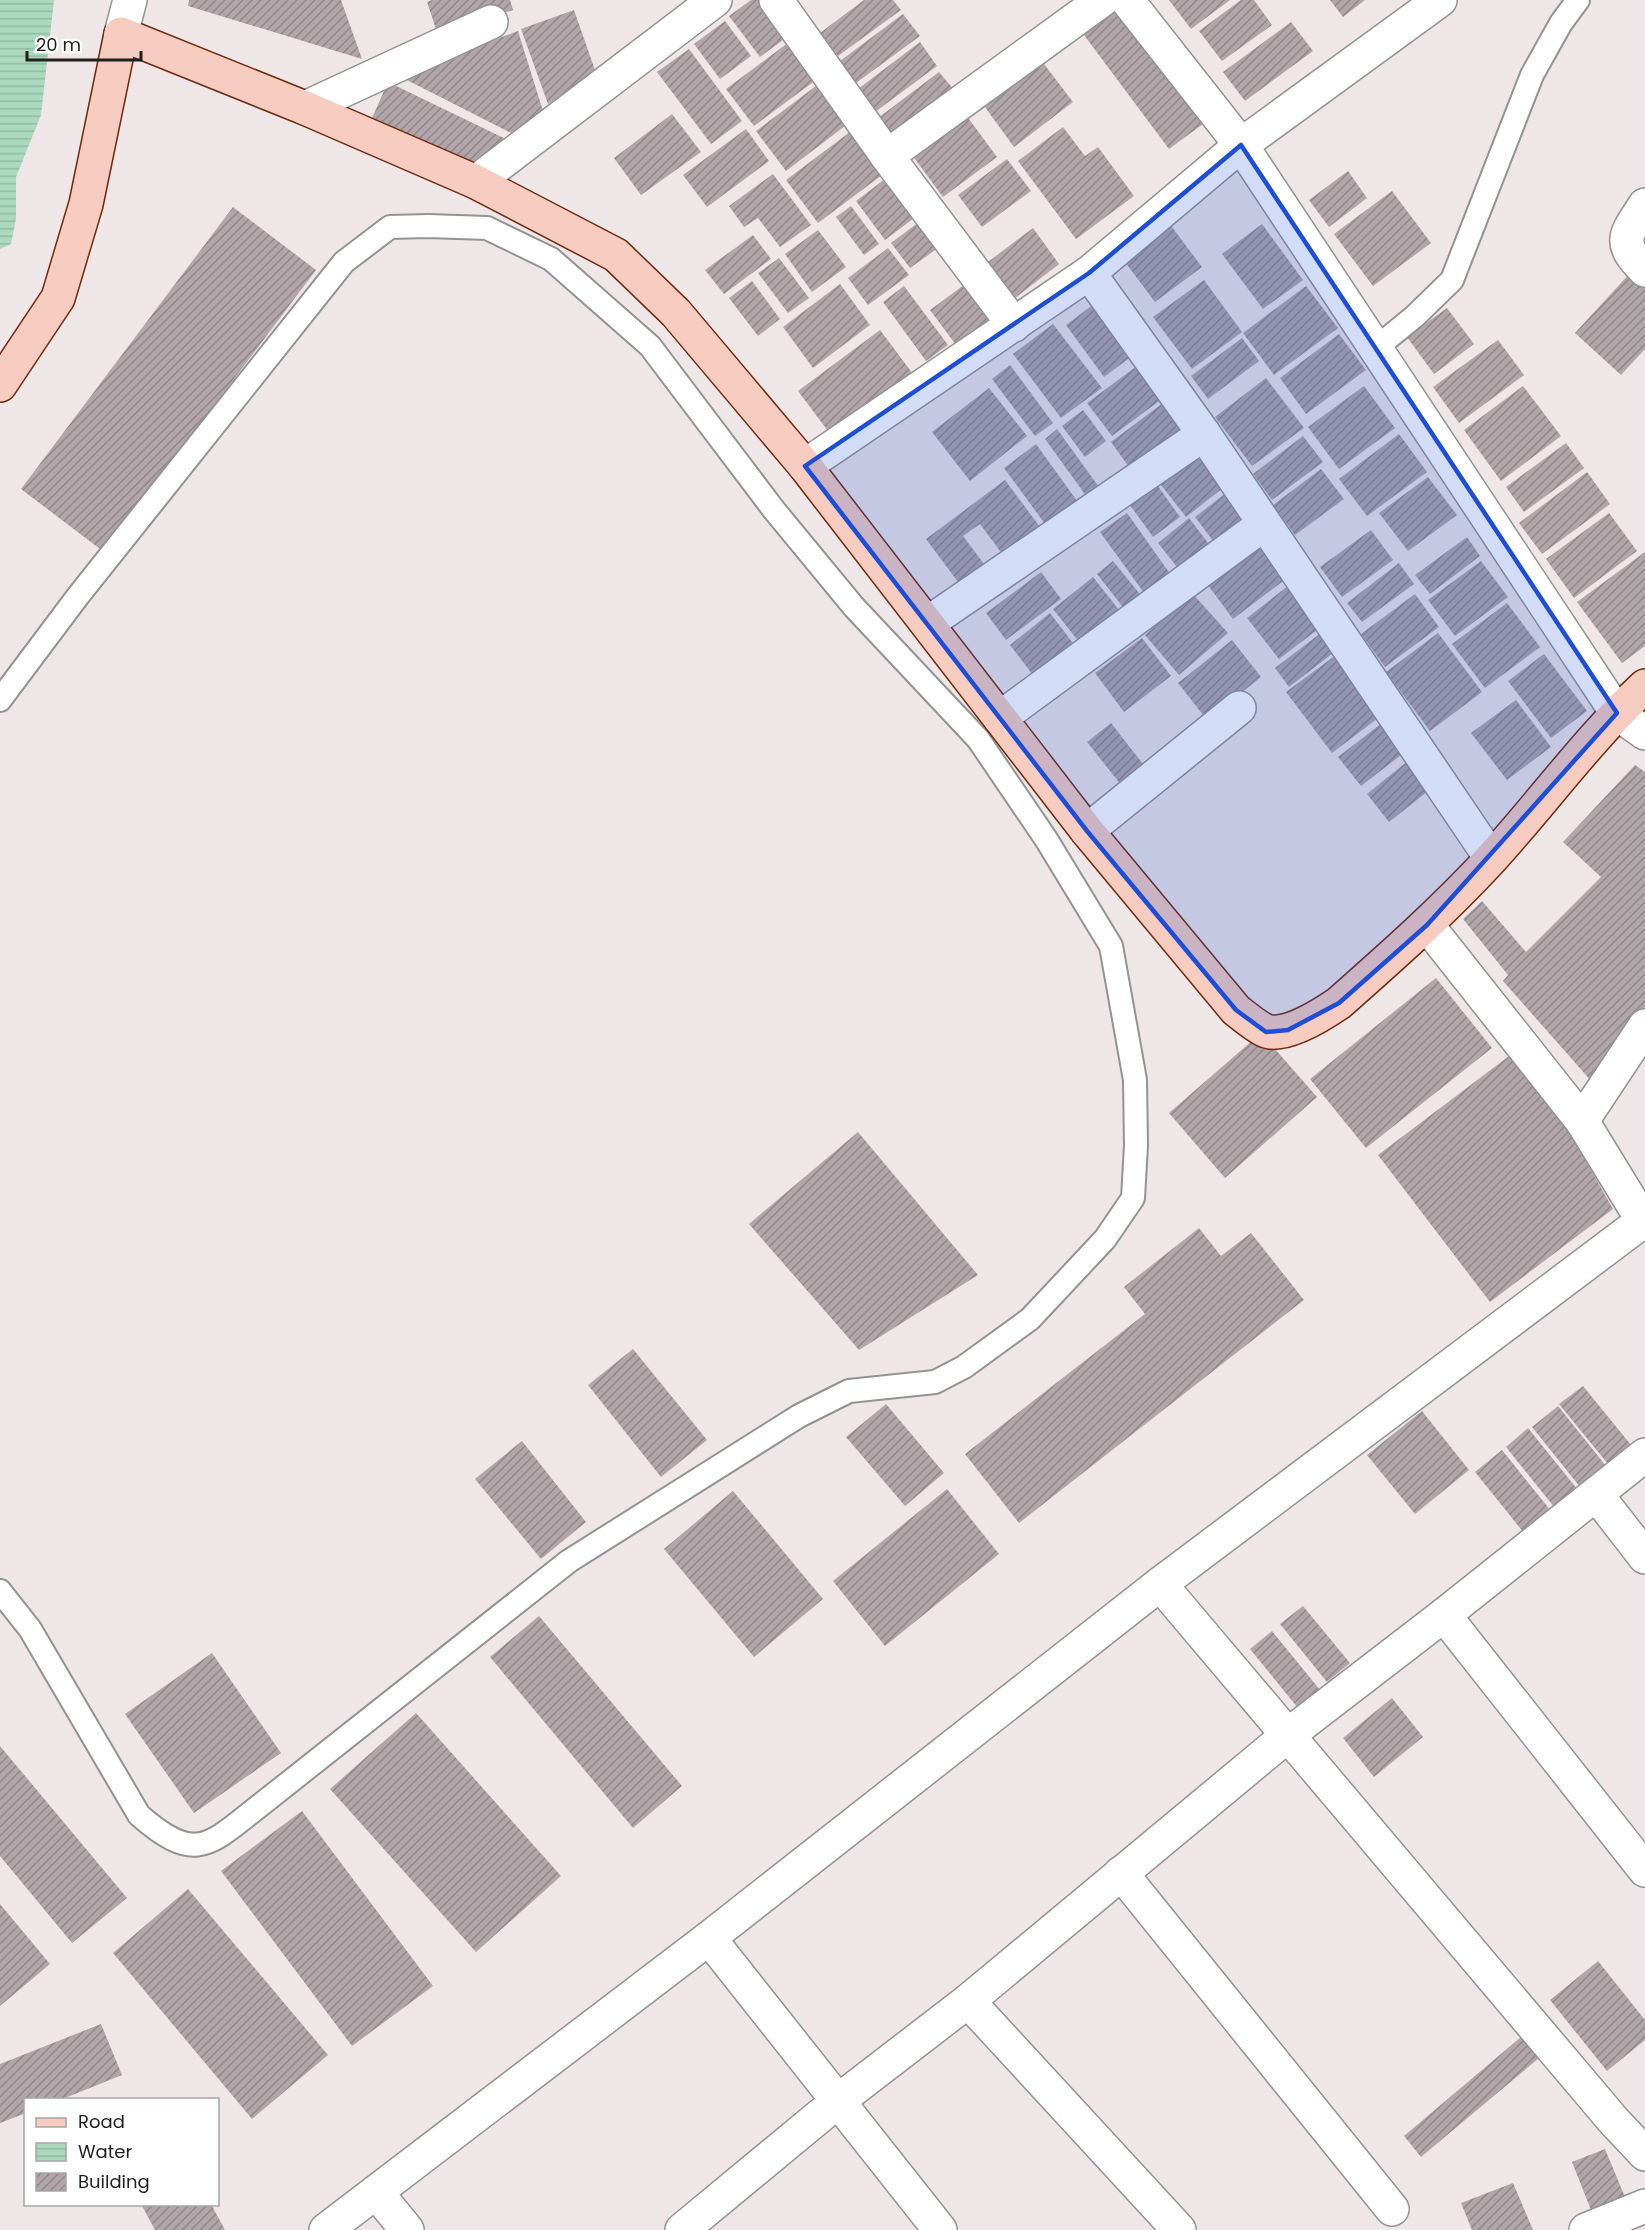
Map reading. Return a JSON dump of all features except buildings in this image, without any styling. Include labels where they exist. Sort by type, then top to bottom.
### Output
[{"type":"street","points":[[0,385],[58,298],[86,204],[130,0]]},
{"type":"street","points":[[476,182],[715,0]]},
{"type":"street","points":[[776,0],[887,156],[1014,325]]},
{"type":"street","points":[[887,156],[1102,0]]},
{"type":"street","points":[[1127,0],[1241,146],[1617,712],[1645,733]]},
{"type":"street","points":[[805,466],[1089,273],[1241,146],[1440,0]]},
{"type":"street","points":[[305,108],[491,22]]},
{"type":"street","points":[[121,34],[305,108],[476,182],[616,255],[676,313],[805,466],[1087,831],[1236,1010],[1266,1032],[1288,1030],[1339,1003],[1427,925],[1491,858],[1617,712],[1645,686]]},
{"type":"street","points":[[1645,205],[1626,234],[1627,246],[1632,257],[1645,270]]},
{"type":"street","points":[[1089,273],[1204,434],[1491,858]]},
{"type":"street","points":[[928,623],[1204,434]]},
{"type":"street","points":[[1000,718],[1264,524]]},
{"type":"street","points":[[1087,831],[1239,708]]},
{"type":"street","points":[[326,2230],[710,1938],[1160,1584],[1644,1222],[1581,1121],[1427,925]]},
{"type":"street","points":[[1581,1121],[1645,1026]]},
{"type":"street","points":[[682,2230],[838,2101],[968,2001],[1288,1735],[1444,1615],[1645,1455]]},
{"type":"street","points":[[1596,1494],[1645,1557]]},
{"type":"street","points":[[1160,1584],[1613,2120],[1645,2154]]},
{"type":"street","points":[[1444,1615],[1645,1870]]},
{"type":"street","points":[[1121,1873],[1392,2209]]},
{"type":"street","points":[[710,1938],[940,2230]]},
{"type":"street","points":[[968,2001],[1179,2230]]},
{"type":"street","points":[[376,2192],[407,2230]]},
{"type":"street","points":[[1586,2230],[1645,2206]]},
{"type":"lane","points":[[1376,348],[1415,316],[1452,280],[1532,75],[1561,23],[1578,0]]},
{"type":"lane","points":[[0,700],[78,596],[344,262],[390,227],[487,228],[551,259],[650,346],[774,510],[854,608],[978,739],[1046,839],[1111,946],[1135,1080],[1136,1145],[1133,1198],[1105,1239],[1030,1319],[964,1367],[935,1382],[849,1391],[799,1416],[715,1468],[569,1561],[255,1810],[219,1837],[203,1844],[185,1845],[159,1833],[139,1815],[30,1629],[0,1591]]},
{"type":"highlighted area","points":[[1241,145],[1617,713],[1427,925],[1339,1003],[1288,1030],[1266,1032],[1236,1010],[1087,831],[805,466],[1089,273]]},
{"type":"water","points":[[0,0],[54,0],[41,115],[16,177],[16,219],[11,244],[0,249]]}]
